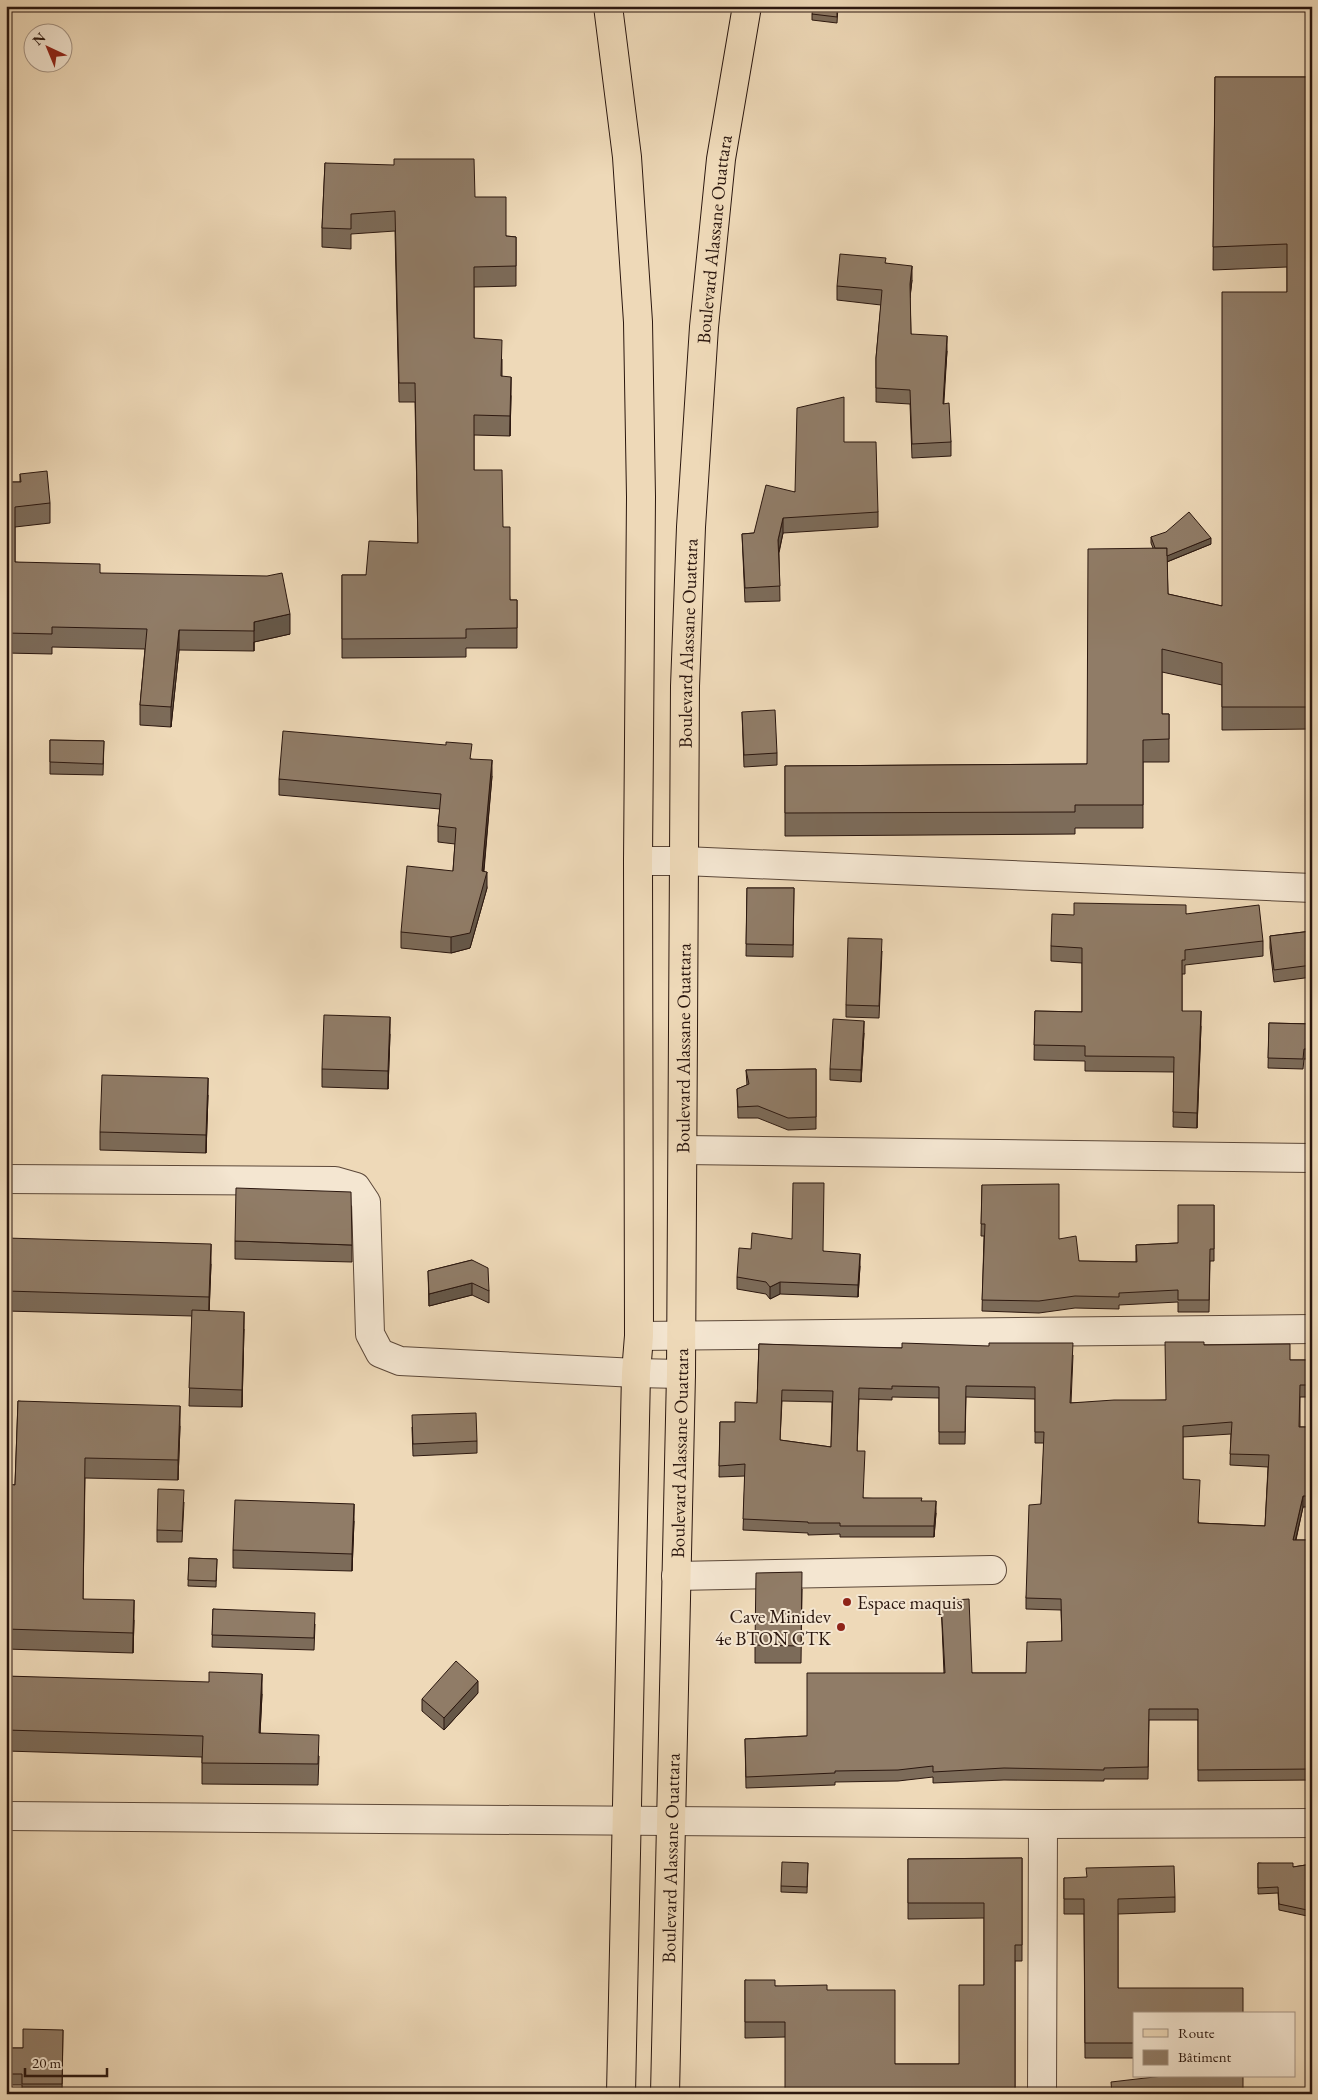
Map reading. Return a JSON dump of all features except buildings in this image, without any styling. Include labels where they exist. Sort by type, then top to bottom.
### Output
[{"type":"main road","points":[[608,6],[627,157],[638,322],[641,507],[638,862],[639,1336],[636,1374],[620,2094]]},
{"type":"main road","name":"Boulevard Alassane Ouattara","points":[[665,2094],[681,1374],[685,686],[689,577],[704,327],[721,159],[747,6]]},
{"type":"street","points":[[638,862],[684,861],[1312,888]]},
{"type":"street","points":[[683,1150],[1312,1158]]},
{"type":"street","points":[[6,1179],[335,1181],[356,1187],[366,1202],[370,1334],[380,1353],[400,1361],[636,1374],[681,1374]]},
{"type":"street","points":[[639,1336],[1312,1329]]},
{"type":"street","points":[[676,1576],[992,1570]]},
{"type":"street","points":[[6,1816],[626,1822],[1312,1823]]},
{"type":"street","points":[[1042,1824],[1042,2094]]},
{"type":"place","name":"Espace maquis","points":[[847,1602]]},
{"type":"place","name":"Cave Minidev 4e BTON CTK","points":[[841,1627]]}]
